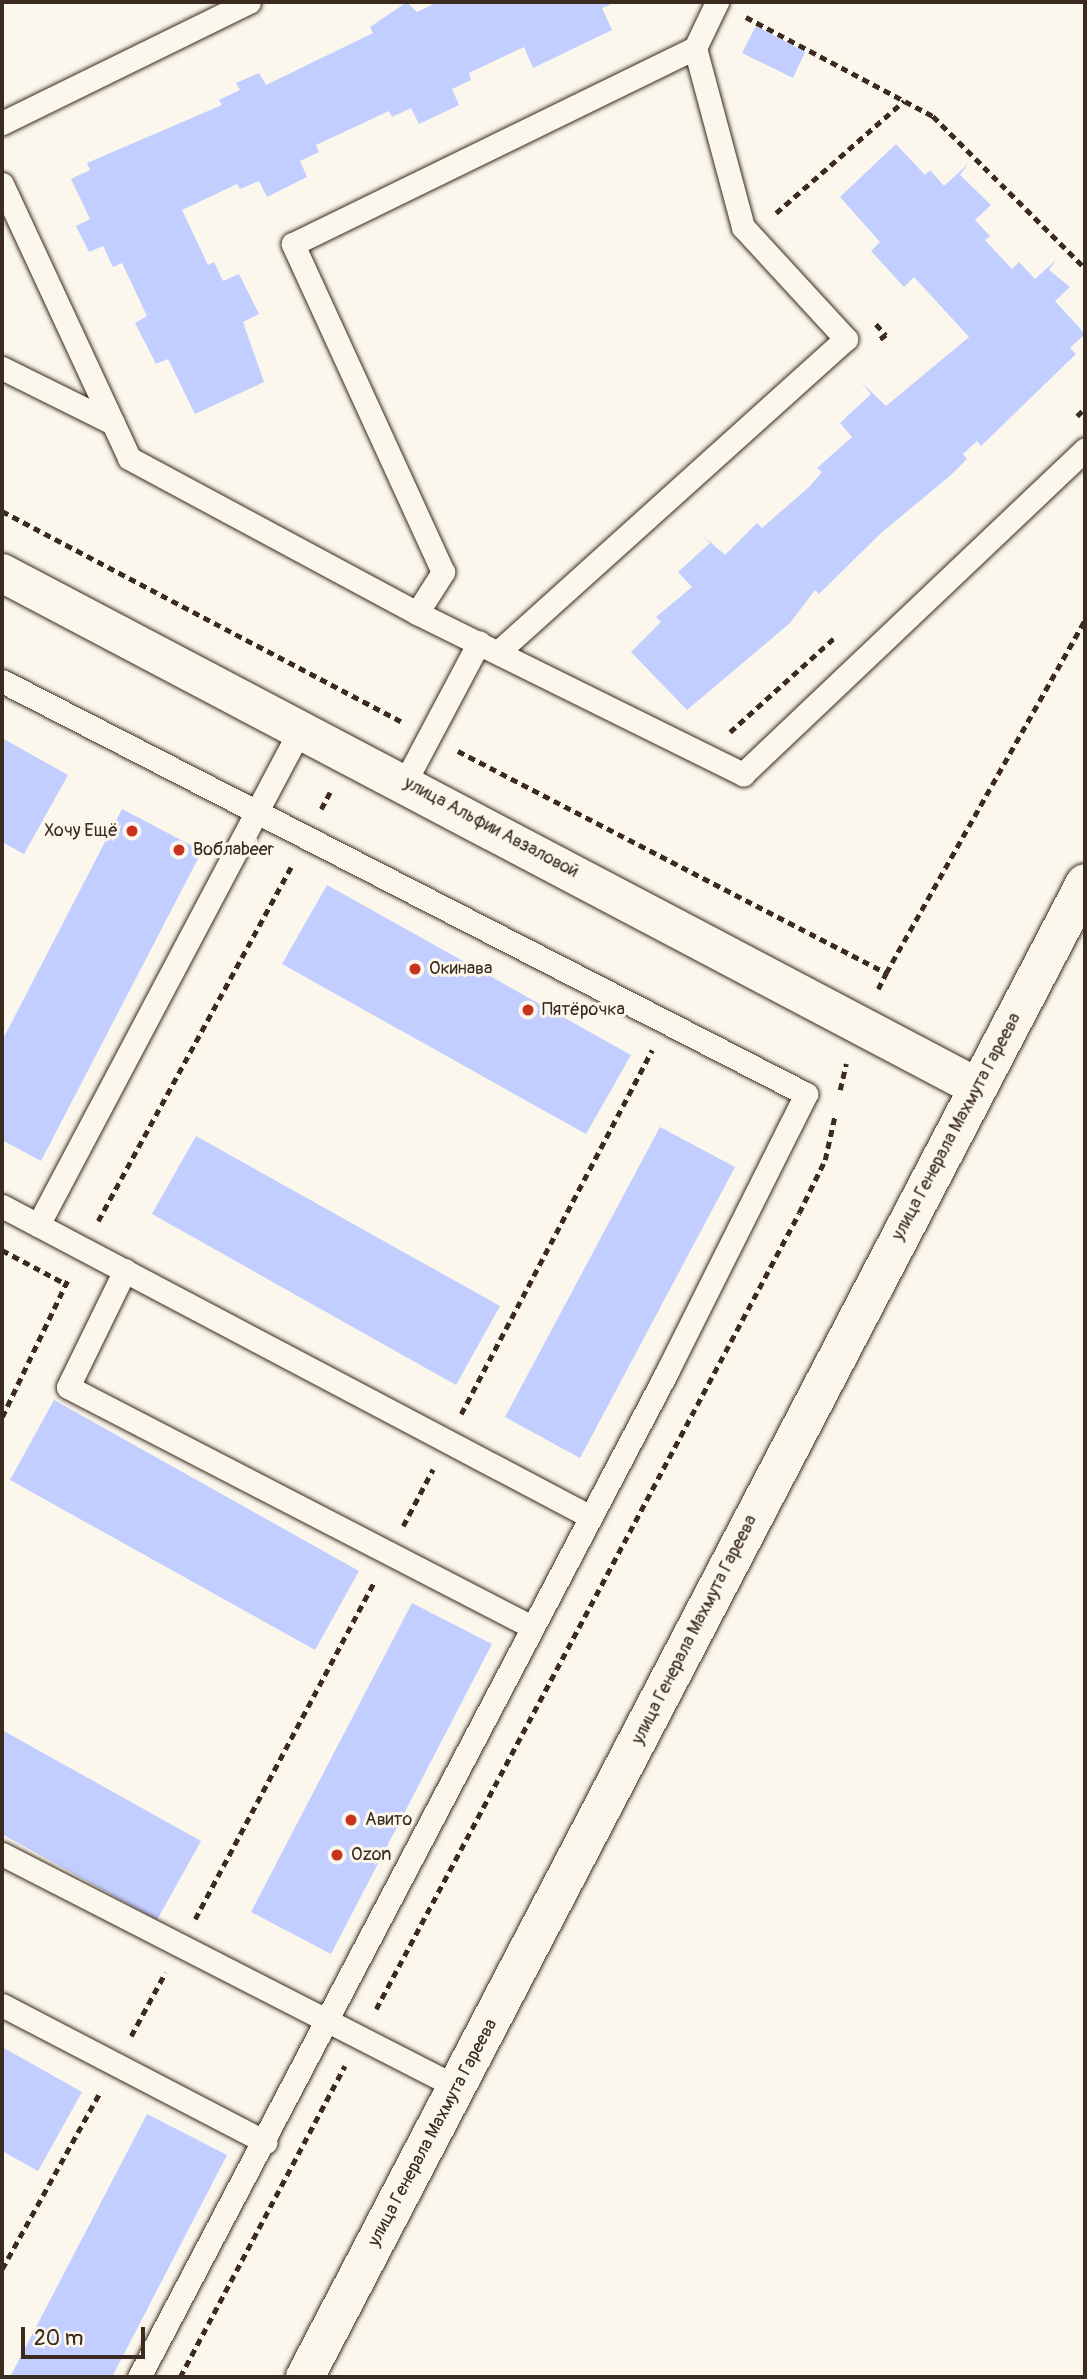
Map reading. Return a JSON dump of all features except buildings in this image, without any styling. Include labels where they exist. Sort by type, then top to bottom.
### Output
[{"type":"street","name":"улица Альфии Авзаловой","points":[[2,573],[300,730],[405,782],[977,1087]]},
{"type":"street","name":"улица Генерала Махмута Гареева","points":[[305,2377],[1085,883]]},
{"type":"lane","points":[[2,123],[249,2]]},
{"type":"lane","points":[[417,612],[443,572],[292,244],[695,48],[717,2]]},
{"type":"lane","points":[[405,782],[429,736],[489,647],[846,339],[743,227],[695,48]]},
{"type":"lane","points":[[2,184],[129,458],[417,612],[743,774],[1085,449]]},
{"type":"lane","points":[[2,368],[113,423]]},
{"type":"lane","points":[[2,681],[806,1094],[530,1626],[328,2024],[139,2377]]},
{"type":"lane","points":[[38,1225],[300,730]]},
{"type":"lane","points":[[2,1206],[589,1516]]},
{"type":"lane","points":[[125,1270],[68,1387],[530,1626]]},
{"type":"lane","points":[[2,1854],[328,2024],[457,2087]]},
{"type":"lane","points":[[2,2005],[265,2142]]},
{"type":"path","points":[[717,2],[933,116],[1085,268]]},
{"type":"path","points":[[783,221],[774,211],[904,101]]},
{"type":"path","points":[[867,314],[886,335],[875,344]]},
{"type":"path","points":[[1065,427],[1085,408]]},
{"type":"path","points":[[2,512],[886,973],[1085,620]]},
{"type":"path","points":[[721,741],[842,630]]},
{"type":"path","points":[[2,1417],[82,1248],[144,1144],[332,787]]},
{"type":"path","points":[[2,2269],[180,1946],[667,1023]]},
{"type":"path","points":[[839,1093],[842,1079]]},
{"type":"path","points":[[180,2377],[799,1213],[825,1160],[836,1106]]},
{"type":"path","points":[[2,1250],[66,1284]]},
{"type":"place","name":"Хочу Ещё","points":[[132,831]]},
{"type":"place","name":"Воблаbeer","points":[[179,850]]},
{"type":"place","name":"Окинава","points":[[415,969]]},
{"type":"place","name":"Пятёрочка","points":[[528,1010]]},
{"type":"place","name":"Авито","points":[[351,1820]]},
{"type":"place","name":"Ozon","points":[[337,1855]]}]
